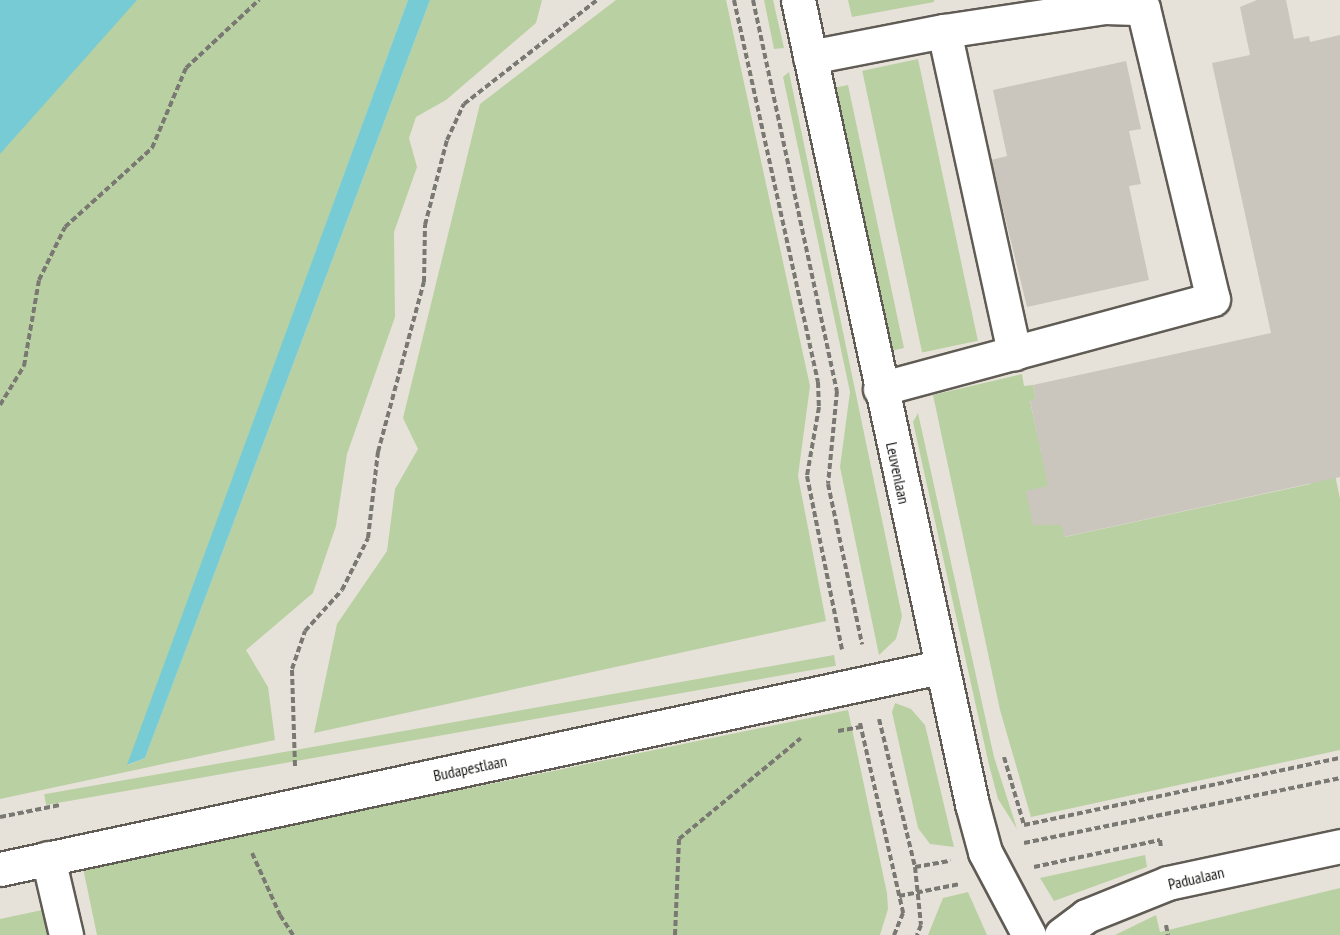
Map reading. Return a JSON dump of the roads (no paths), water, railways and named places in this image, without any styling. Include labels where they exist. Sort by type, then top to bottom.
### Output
[{"type":"main road","name":"Leuvenlaan","points":[[798,0],[940,667],[992,864],[1029,935]]},
{"type":"main road","points":[[810,57],[944,31],[1104,7],[1151,4],[1213,299],[880,389]]},
{"type":"main road","points":[[944,31],[1014,353]]},
{"type":"main road","name":"Budapestlaan","points":[[0,869],[940,667]]},
{"type":"main road","name":"Padualaan","points":[[1061,935],[1086,916],[1168,883],[1340,846]]},
{"type":"main road","points":[[48,858],[66,935]]},
{"type":"water","points":[[0,0],[137,0],[0,154]]},
{"type":"water","points":[[408,0],[430,0],[145,758],[127,765]]}]
